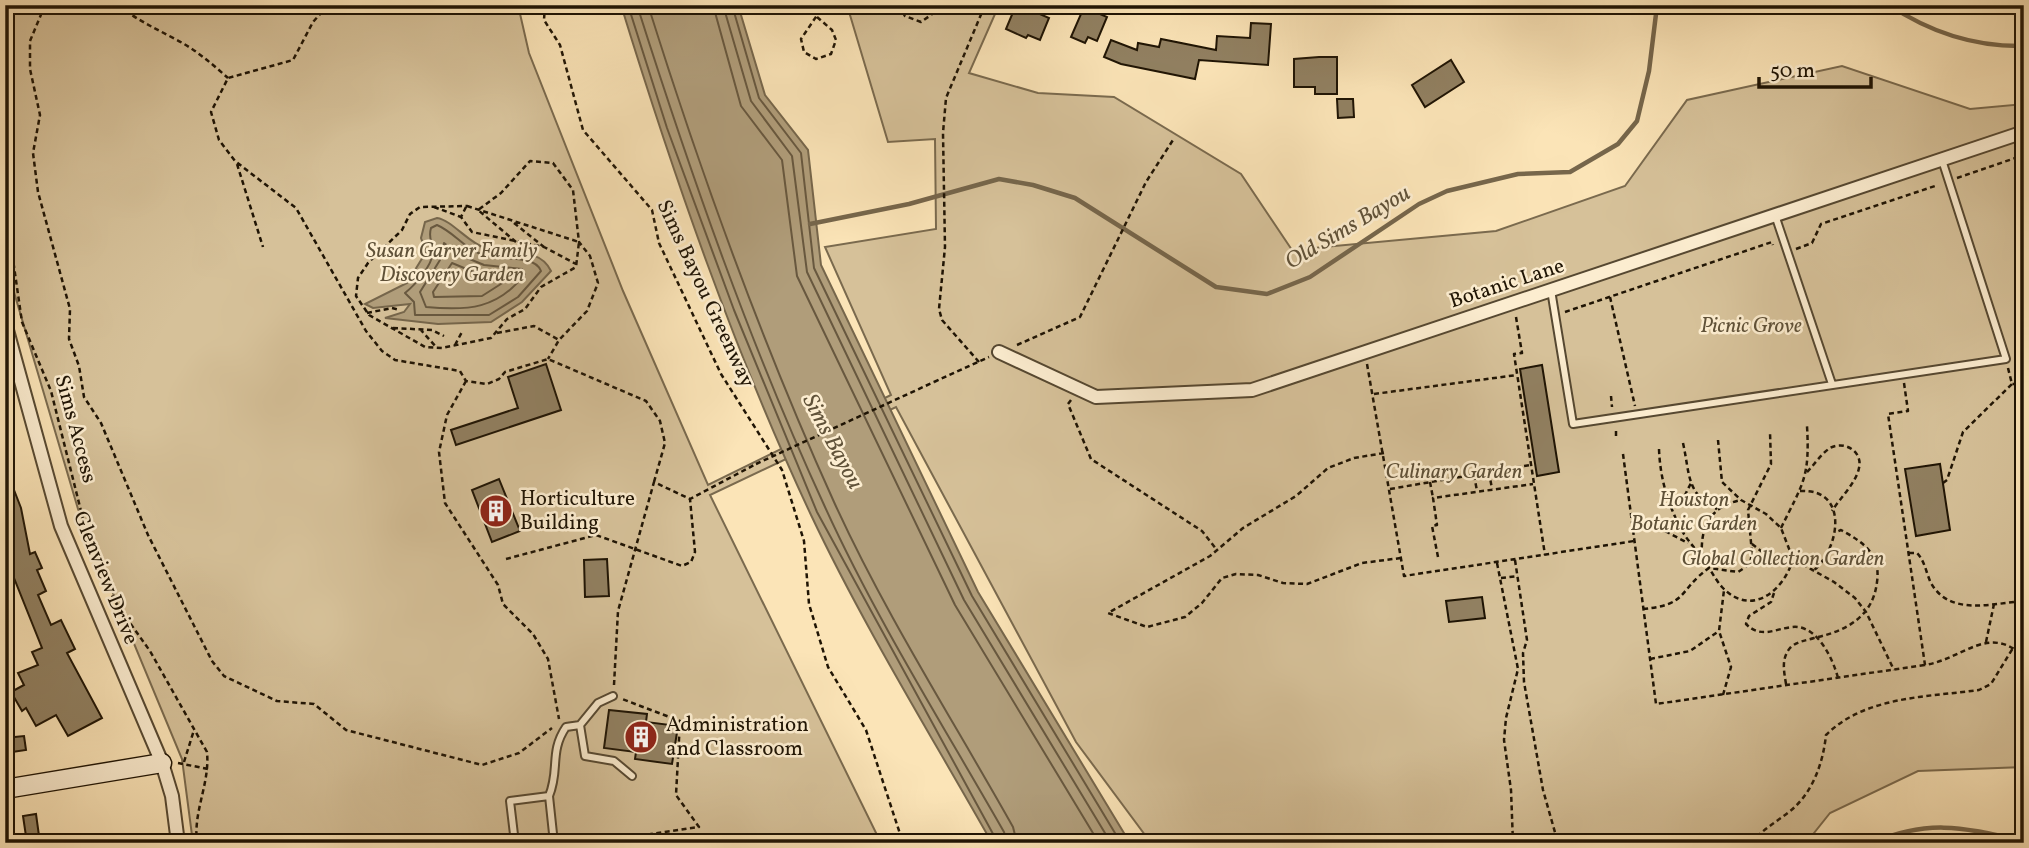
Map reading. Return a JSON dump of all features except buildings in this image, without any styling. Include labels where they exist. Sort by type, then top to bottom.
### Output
[{"type":"street","name":"Botanic Lane","points":[[999,352],[1096,397],[1252,390],[1365,350],[2024,132]]},
{"type":"street","name":"Glenview Drive","points":[[5,323],[61,526],[170,763],[178,843]]},
{"type":"street","points":[[5,789],[170,763]]},
{"type":"lane","points":[[1551,290],[1573,424],[1903,372],[2006,359],[1942,160]]},
{"type":"lane","points":[[1775,215],[1832,384]]},
{"type":"lane","points":[[554,843],[549,796],[555,782],[555,742],[566,727],[580,725],[598,703],[613,696]]},
{"type":"lane","points":[[580,725],[584,756],[614,761],[632,776]]},
{"type":"lane","points":[[515,843],[510,801],[549,796]]},
{"type":"path","points":[[46,5],[30,41],[30,69],[40,115],[33,153],[38,192],[71,309],[69,340],[79,366],[85,397],[101,422],[148,535],[212,662],[224,676],[277,701],[314,704],[346,730],[482,765],[519,753],[560,721],[548,659],[533,634],[503,604],[498,585],[445,503],[439,452],[447,415],[466,381]]},
{"type":"path","points":[[119,5],[135,19],[177,40],[206,59],[228,78]]},
{"type":"path","points":[[328,5],[313,22],[293,60],[228,78],[211,111],[219,140],[235,161],[296,208],[366,331],[382,351],[395,360],[460,371],[466,381]]},
{"type":"path","name":"Sims Bayou Greenway","points":[[545,5],[544,20],[560,45],[583,130],[652,210],[659,243],[721,374],[782,470],[804,541],[809,604],[828,667],[866,730],[903,843]]},
{"type":"path","points":[[817,17],[832,30],[836,40],[831,54],[816,59],[804,52],[800,42],[803,32],[824,5]]},
{"type":"path","points":[[898,5],[905,16],[920,22],[945,5]]},
{"type":"path","points":[[979,362],[942,320],[939,309],[945,247],[943,133],[946,98],[985,5]]},
{"type":"path","points":[[690,499],[756,464],[1080,317],[1146,182],[1173,140]]},
{"type":"path","points":[[1801,247],[1812,243],[1821,224],[2024,155]]},
{"type":"path","points":[[235,161],[263,247]]},
{"type":"path","points":[[478,209],[501,193],[530,161],[554,163],[573,190],[579,242],[576,267],[541,287],[525,309],[507,319],[491,338],[437,348],[425,347],[390,328],[367,313],[356,296],[358,278],[368,263],[402,230],[410,214],[420,206],[467,206],[579,242],[590,256],[598,282],[587,311],[559,340],[548,359]]},
{"type":"path","name":"Sims Access","points":[[5,204],[22,322],[51,391],[89,543],[115,602],[150,651],[207,752],[208,769]]},
{"type":"path","points":[[431,206],[461,217],[472,232],[544,247]]},
{"type":"path","points":[[461,217],[467,206]]},
{"type":"path","points":[[478,209],[516,242]]},
{"type":"path","points":[[511,220],[544,247],[576,264]]},
{"type":"path","points":[[1563,313],[1772,242],[1776,255]]},
{"type":"path","points":[[1610,297],[1621,334],[1637,416]]},
{"type":"path","points":[[1513,302],[1521,353],[1514,354],[1545,555]]},
{"type":"path","points":[[367,313],[393,308],[400,310]]},
{"type":"path","points":[[495,333],[534,326],[559,340]]},
{"type":"path","points":[[390,328],[420,329],[444,336]]},
{"type":"path","points":[[420,329],[437,348]]},
{"type":"path","points":[[455,345],[463,330]]},
{"type":"path","points":[[1365,350],[1404,576],[1634,541]]},
{"type":"path","points":[[466,381],[487,384],[499,379],[505,372],[548,359],[646,401],[660,421],[664,443],[618,611],[613,696],[680,721],[676,794],[699,827],[589,843]]},
{"type":"path","points":[[2006,359],[2012,384]]},
{"type":"path","points":[[1903,372],[1908,411],[1888,414],[1925,665]]},
{"type":"path","points":[[1373,394],[1517,374]]},
{"type":"path","points":[[1943,483],[1947,480],[1963,432],[2012,384],[2024,384]]},
{"type":"path","points":[[1079,389],[1068,404],[1091,459],[1202,531],[1217,550]]},
{"type":"path","points":[[1611,396],[1613,409]]},
{"type":"path","points":[[1781,528],[1807,472],[1807,426]]},
{"type":"path","points":[[1616,431],[1616,437]]},
{"type":"path","points":[[1643,609],[1670,605],[1684,597],[1699,575],[1709,568],[1744,570],[1750,565],[1752,544],[1749,505],[1766,480],[1771,464],[1770,432]]},
{"type":"path","points":[[1659,449],[1660,472],[1671,508],[1689,543],[1724,590],[1746,600],[1761,600],[1774,592],[1789,574],[1793,559],[1781,528],[1741,500],[1722,482],[1718,440]]},
{"type":"path","points":[[1683,443],[1691,483],[1699,500],[1717,509]]},
{"type":"path","points":[[1807,472],[1828,449],[1848,446],[1857,453],[1861,464],[1857,476],[1832,511]]},
{"type":"path","points":[[1384,453],[1328,468],[1296,496],[1243,528],[1217,550],[1108,613],[1147,627],[1185,617],[1202,603],[1222,578],[1236,574],[1258,575],[1283,583],[1307,584],[1363,563],[1401,558]]},
{"type":"path","points":[[1623,454],[1656,704],[1940,663],[1986,642],[1998,641],[2024,657]]},
{"type":"path","points":[[1390,489],[1530,466]]},
{"type":"path","points":[[1489,472],[1492,489]]},
{"type":"path","points":[[1474,475],[1477,492]]},
{"type":"path","points":[[654,482],[690,499]]},
{"type":"path","points":[[1430,482],[1437,525],[1432,526],[1438,557]]},
{"type":"path","points":[[1671,508],[1684,497],[1691,483]]},
{"type":"path","points":[[1433,498],[1533,484]]},
{"type":"path","points":[[1800,491],[1819,494],[1832,511],[1836,532],[1828,556],[1812,572]]},
{"type":"path","points":[[506,559],[596,535],[682,566],[691,562],[695,552],[690,499]]},
{"type":"path","points":[[1702,557],[1703,528],[1717,509],[1741,500]]},
{"type":"path","points":[[1632,528],[1659,528],[1689,543]]},
{"type":"path","points":[[1786,685],[1783,664],[1788,650],[1799,641],[1840,631],[1866,612],[1876,592],[1879,573],[1874,556],[1862,542],[1841,530],[1836,532]]},
{"type":"path","points":[[1752,544],[1770,558],[1792,565]]},
{"type":"path","points":[[1909,553],[1917,553],[1922,559],[1933,586],[1943,597],[1967,606],[2024,601]]},
{"type":"path","points":[[1793,559],[1847,592],[1866,612],[1894,670]]},
{"type":"path","points":[[1516,560],[1527,640],[1524,681],[1542,790],[1558,843]]},
{"type":"path","points":[[1497,563],[1518,669],[1506,718],[1504,740],[1510,780],[1513,843]]},
{"type":"path","points":[[1501,578],[1518,576]]},
{"type":"path","points":[[1723,695],[1731,667],[1719,631],[1724,590]]},
{"type":"path","points":[[1774,592],[1771,602],[1749,616],[1746,624],[1754,631],[1768,634],[1795,626],[1816,638],[1828,651],[1838,678]]},
{"type":"path","points":[[1986,642],[1995,603]]},
{"type":"path","points":[[1650,659],[1690,651],[1719,631]]},
{"type":"path","points":[[1751,843],[1800,801],[1818,771],[1826,753],[1826,735],[1834,726],[1884,704],[1979,690],[1991,684],[2013,648]]},
{"type":"path","points":[[184,762],[194,730]]},
{"type":"path","points":[[170,763],[184,762],[208,769],[194,823],[197,843]]},
{"type":"green space","name":"Houston Botanic Garden","points":[[5,5],[518,5],[529,53],[623,291],[708,485],[891,395],[825,247],[936,229],[935,139],[888,142],[847,5],[999,5],[969,73],[1038,93],[1114,97],[1241,174],[1292,250],[1496,231],[1625,186],[1687,100],[1842,66],[1970,109],[2024,104],[2024,767],[1918,771],[1830,813],[1806,843],[1151,843],[1076,742],[896,407],[710,495],[881,843],[193,843],[182,759],[78,509],[6,265]]},
{"type":"water","name":"Sims Bayou","points":[[621,5],[738,5],[765,95],[808,150],[821,265],[978,592],[1130,843],[992,843],[831,557],[783,453],[707,263]]},
{"type":"water","points":[[437,218],[480,246],[496,251],[532,255],[546,263],[551,271],[522,302],[491,322],[438,324],[385,318],[404,312],[410,304],[373,308],[365,304],[407,283],[426,252],[421,238],[425,222]]},
{"type":"waterway","name":"Old Sims Bayou","points":[[810,224],[909,204],[999,179],[1033,185],[1075,198],[1216,287],[1267,294],[1310,277],[1419,204],[1447,191],[1518,174],[1570,172],[1618,144],[1637,121],[1649,71],[1656,14],[1668,5]]},
{"type":"waterway","name":"Old Sims Bayou","points":[[1889,5],[1937,31],[1970,41],[2024,46]]},
{"type":"waterway","name":"Old Sims Bayou","points":[[1872,843],[1912,830],[1930,828],[1965,829],[2024,841]]},
{"type":"place","name":"Horticulture Building","points":[[496,511]]},
{"type":"place","name":"Administration and Classroom","points":[[641,737]]},
{"type":"park label","name":"Susan Garver Family Discovery Garden","points":[[452,263]]},
{"type":"park label","name":"Picnic Grove","points":[[1751,326]]},
{"type":"park label","name":"Culinary Garden","points":[[1454,472]]},
{"type":"park label","name":"Global Collection Garden","points":[[1783,559]]}]
